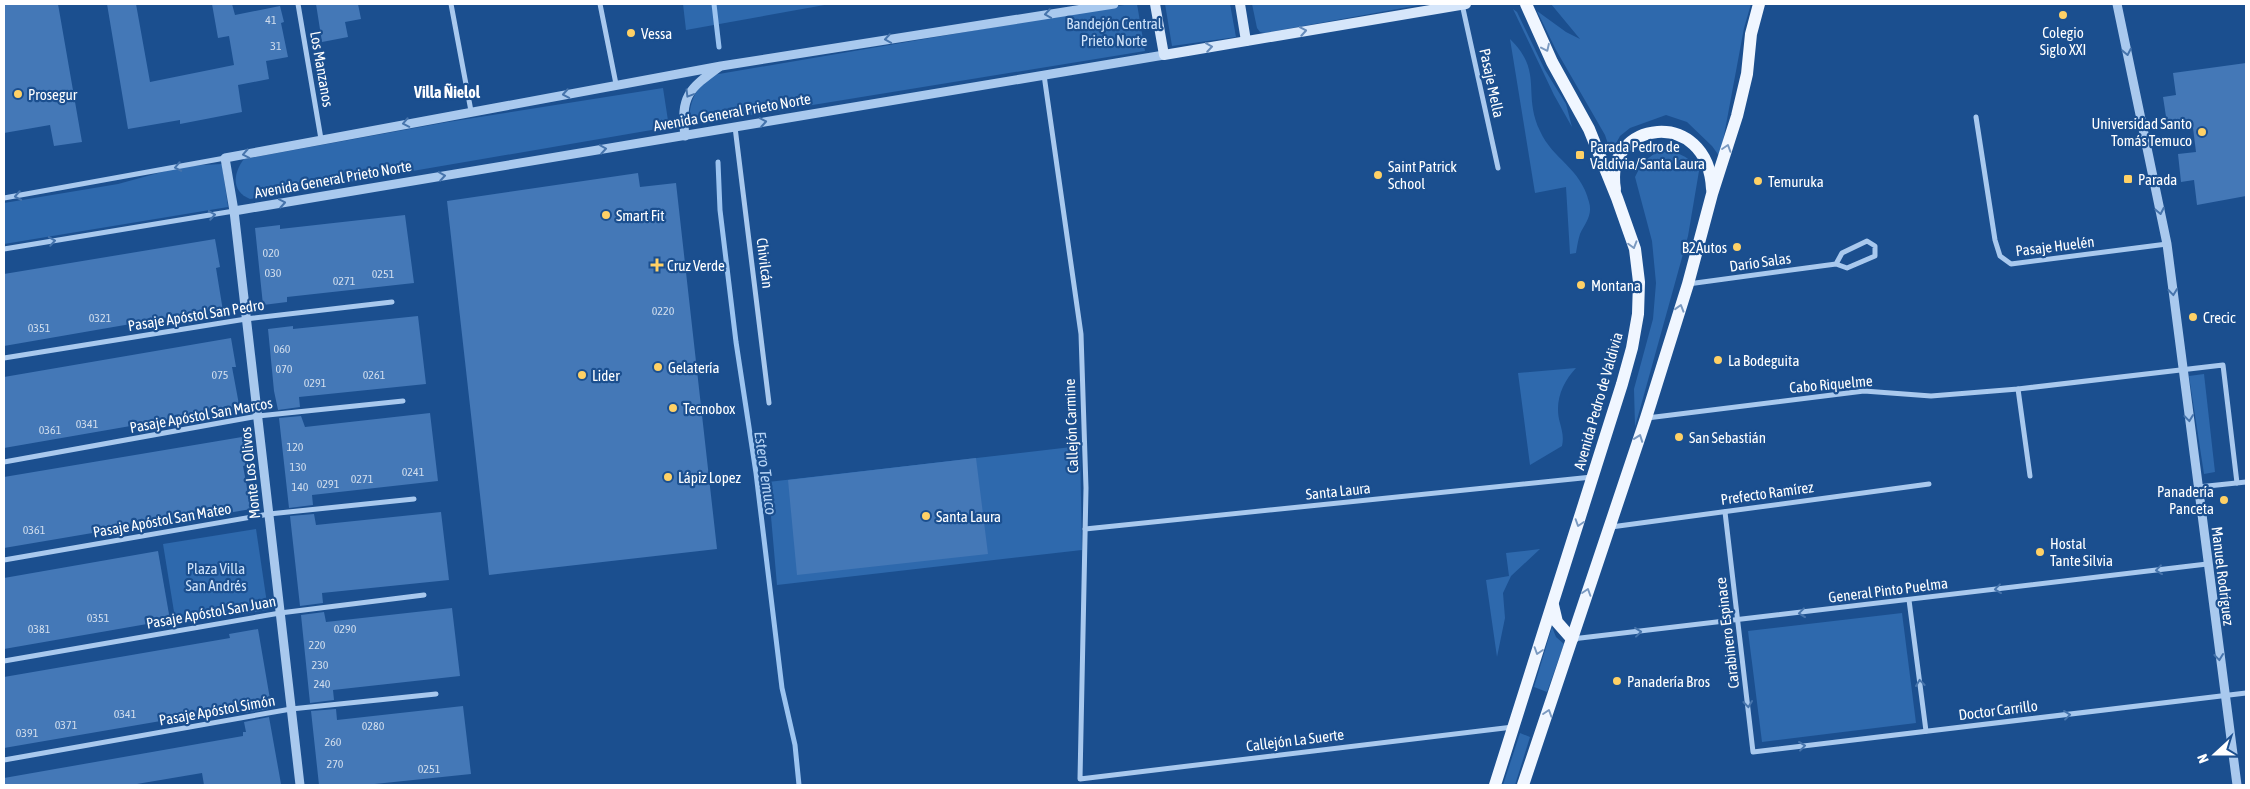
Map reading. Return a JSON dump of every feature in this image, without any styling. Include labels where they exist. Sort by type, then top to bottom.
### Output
[{"type":"main road","points":[[1155,4],[1164,55]]},
{"type":"main road","points":[[1240,4],[1246,41]]},
{"type":"main road","name":"Avenida General Prieto Norte","points":[[1164,55],[1464,4]]},
{"type":"main road","name":"Avenida Pedro de Valdivia","points":[[1495,785],[1594,477],[1632,348],[1638,314],[1639,282],[1635,249],[1617,198],[1589,130],[1552,62],[1526,4]]},
{"type":"main road","points":[[1523,785],[1646,418],[1688,284],[1712,194],[1738,116],[1747,74],[1751,34],[1759,4]]},
{"type":"main road","points":[[1617,198],[1614,182],[1620,155],[1634,140],[1645,135],[1660,132],[1685,137],[1699,148],[1710,176],[1712,194]]},
{"type":"main road","points":[[1553,605],[1557,622],[1572,639]]},
{"type":"street","name":"Los Manzanos","points":[[298,4],[321,139]]},
{"type":"street","points":[[451,4],[471,111]]},
{"type":"street","points":[[600,4],[616,84]]},
{"type":"street","points":[[4,198],[616,84],[1114,4]]},
{"type":"street","name":"Pasaje Mella","points":[[1464,4],[1498,168]]},
{"type":"street","name":"Manuel Rodríguez","points":[[2117,4],[2167,244],[2237,785]]},
{"type":"street","name":"Avenida General Prieto Norte","points":[[4,249],[1164,55]]},
{"type":"street","points":[[685,136],[683,110],[685,99],[694,86],[721,66]]},
{"type":"street","name":"Callejón Carmine","points":[[1044,75],[1081,334],[1086,529],[1080,779]]},
{"type":"street","name":"Pasaje Huelén","points":[[1976,117],[1995,240],[2000,256],[2011,264],[2167,244]]},
{"type":"street","name":"Chivilcán","points":[[735,127],[770,403]]},
{"type":"street","name":"Monte Los Olivos","points":[[225,158],[234,211],[300,785]]},
{"type":"street","name":"Darío Salas","points":[[1688,284],[1836,264],[1847,268],[1875,256],[1876,246],[1867,241],[1842,253],[1836,264]]},
{"type":"street","name":"Pasaje Apóstol San Pedro","points":[[4,358],[246,319],[392,302]]},
{"type":"street","points":[[2183,370],[2223,365],[2237,483]]},
{"type":"street","name":"Cabo Riquelme","points":[[1646,418],[1864,391],[1931,396],[2018,389],[2183,370]]},
{"type":"street","points":[[2018,389],[2030,476]]},
{"type":"street","name":"Pasaje Apóstol San Marcos","points":[[4,462],[258,416],[404,401]]},
{"type":"street","name":"Santa Laura","points":[[1086,529],[1594,477]]},
{"type":"street","points":[[2198,488],[2246,482]]},
{"type":"street","name":"Prefecto Ramírez","points":[[1608,527],[1929,484]]},
{"type":"street","name":"Pasaje Apóstol San Mateo","points":[[4,560],[269,514],[414,499]]},
{"type":"street","name":"Carabinero Espinace","points":[[1724,512],[1739,620],[1753,752]]},
{"type":"street","name":"General Pinto Puelma","points":[[1572,639],[2208,564]]},
{"type":"street","name":"Pasaje Apóstol San Juan","points":[[4,661],[280,613],[424,595]]},
{"type":"street","points":[[1909,600],[1926,731]]},
{"type":"street","name":"Doctor Carrillo","points":[[1753,752],[2246,693]]},
{"type":"street","name":"Pasaje Apóstol Simón","points":[[4,760],[291,709],[436,694]]},
{"type":"street","name":"Callejón La Suerte","points":[[1080,779],[1514,726]]},
{"type":"green space","points":[[683,4],[830,4],[686,30]]},
{"type":"green space","name":"Bandejón Central Prieto Norte","points":[[1137,4],[1145,51],[689,125],[690,110],[694,97],[701,85],[713,75]]},
{"type":"green space","name":"Bandejón Central Prieto Norte","points":[[1165,4],[1230,4],[1236,37],[1172,46]]},
{"type":"green space","points":[[1252,4],[1425,4],[1265,33],[1260,32],[1257,28]]},
{"type":"green space","points":[[1551,4],[1751,4],[1744,28],[1720,157],[1712,146],[1687,122],[1666,115],[1630,128],[1620,136],[1611,153],[1605,135],[1556,50],[1537,11],[1566,32],[1580,39]]},
{"type":"green space","points":[[1513,9],[1517,12],[1545,70],[1566,104],[1572,127],[1554,95]]},
{"type":"green space","points":[[1510,39],[1520,51],[1530,73],[1532,106],[1540,131],[1545,141],[1579,180],[1589,202],[1589,215],[1580,234],[1576,253],[1570,254],[1566,187],[1535,193]]},
{"type":"green space","points":[[663,88],[669,127],[250,199],[244,196],[237,187],[236,176],[244,159],[448,122]]},
{"type":"green space","points":[[1673,152],[1687,158],[1699,171],[1688,236],[1635,427],[1634,389],[1653,319],[1656,283],[1652,241],[1635,177],[1642,163],[1654,154]]},
{"type":"green space","points":[[222,164],[228,207],[4,244],[4,203],[118,184],[184,166]]},
{"type":"green space","points":[[1576,368],[1560,393],[1558,415],[1563,437],[1562,446],[1530,465],[1518,373]]},
{"type":"green space","points":[[2204,374],[2215,472],[2204,474],[2189,376]]},
{"type":"green space","name":"Santa Laura","points":[[1080,446],[1082,550],[777,585],[768,482]]},
{"type":"green space","name":"Plaza Villa San Andrés","points":[[256,529],[268,610],[176,624],[163,544]]},
{"type":"green space","points":[[1540,549],[1511,576],[1503,593],[1505,618],[1497,657],[1486,580],[1509,576],[1506,553]]},
{"type":"green space","points":[[1902,613],[1916,723],[1762,742],[1748,631]]},
{"type":"green space","points":[[1552,627],[1556,637],[1564,644],[1547,692],[1534,687]]},
{"type":"green space","points":[[1520,733],[1530,737],[1515,785],[1503,785]]},
{"type":"building","points":[[4,4],[58,4],[82,142],[54,146],[50,125],[4,133]]},
{"type":"building","points":[[107,4],[136,4],[150,82],[234,65],[229,36],[218,38],[212,4],[232,4],[235,15],[280,6],[284,22],[281,23],[288,57],[266,61],[269,79],[238,85],[242,112],[180,124],[180,120],[128,129]]},
{"type":"building","points":[[316,4],[358,4],[361,19],[345,22],[348,37],[322,42]]},
{"type":"building","points":[[2246,63],[2246,196],[2197,205],[2194,180],[2181,182],[2178,154],[2196,152],[2192,120],[2167,123],[2163,97],[2176,95],[2173,73]]},
{"type":"building","name":"Lider","points":[[638,173],[640,187],[676,183],[717,549],[489,575],[447,201]]},
{"type":"building","points":[[405,215],[414,283],[287,297],[287,302],[263,305],[255,228],[280,225],[280,229]]},
{"type":"building","points":[[215,239],[220,267],[216,268],[223,311],[195,316],[194,313],[4,346],[4,274]]},
{"type":"building","points":[[418,316],[426,384],[299,397],[300,407],[278,410],[274,391],[268,329],[293,326],[293,329]]},
{"type":"building","points":[[231,338],[236,367],[232,367],[240,410],[211,415],[211,412],[4,448],[4,377]]},
{"type":"building","points":[[430,413],[438,481],[312,495],[313,505],[289,508],[279,418],[301,416],[305,427]]},
{"type":"building","points":[[242,437],[247,465],[243,466],[251,509],[222,514],[222,511],[4,548],[4,477]]},
{"type":"building","points":[[976,458],[988,554],[797,575],[788,480]]},
{"type":"building","points":[[441,512],[449,580],[322,593],[323,603],[300,606],[290,516],[314,514],[316,525]]},
{"type":"building","points":[[158,551],[170,620],[4,649],[4,578]]},
{"type":"building","points":[[452,608],[460,676],[333,690],[334,700],[310,703],[301,615],[324,612],[326,622]]},
{"type":"building","points":[[258,629],[271,705],[267,706],[268,709],[243,713],[242,707],[4,748],[4,677],[230,638],[229,634]]},
{"type":"building","points":[[463,706],[471,774],[365,785],[319,785],[311,711],[336,709],[337,720]]},
{"type":"building","points":[[269,717],[281,784],[204,785],[202,773],[131,785],[4,785],[4,778],[243,736],[243,732],[246,732],[244,722]]},
{"type":"waterway","points":[[714,4],[719,47]]},
{"type":"waterway","name":"Estero Temuco","points":[[718,162],[720,210],[736,342],[756,473],[782,688],[795,745],[799,785]]},
{"type":"place","name":"Colegio Siglo XXI","points":[[2063,15]]},
{"type":"place","name":"Vessa","points":[[631,33]]},
{"type":"place","name":"Prosegur","points":[[18,94]]},
{"type":"place","name":"Universidad Santo Tomás Temuco","points":[[2202,132]]},
{"type":"place","name":"Parada Pedro de Valdivia/Santa Laura","points":[[1580,155]]},
{"type":"place","name":"Saint Patrick School","points":[[1378,175]]},
{"type":"place","name":"Parada","points":[[2128,179]]},
{"type":"place","name":"Temuruka","points":[[1758,181]]},
{"type":"place","name":"Smart Fit","points":[[606,215]]},
{"type":"place","name":"B2Autos","points":[[1737,247]]},
{"type":"place","name":"Cruz Verde","points":[[657,265]]},
{"type":"place","name":"Montana","points":[[1581,285]]},
{"type":"place","name":"Crecic","points":[[2193,317]]},
{"type":"place","name":"La Bodeguita","points":[[1718,360]]},
{"type":"place","name":"Gelatería","points":[[658,367]]},
{"type":"place","name":"Lider","points":[[582,375]]},
{"type":"place","name":"Tecnobox","points":[[673,408]]},
{"type":"place","name":"San Sebastián","points":[[1679,437]]},
{"type":"place","name":"Lápiz Lopez","points":[[668,477]]},
{"type":"place","name":"Panadería Panceta","points":[[2224,500]]},
{"type":"place","name":"Santa Laura","points":[[926,516]]},
{"type":"place","name":"Hostal Tante Silvia","points":[[2040,552]]},
{"type":"place","name":"Panadería Bros","points":[[1617,681]]},
{"type":"district","name":"Villa Ñielol","points":[[447,92]]}]
